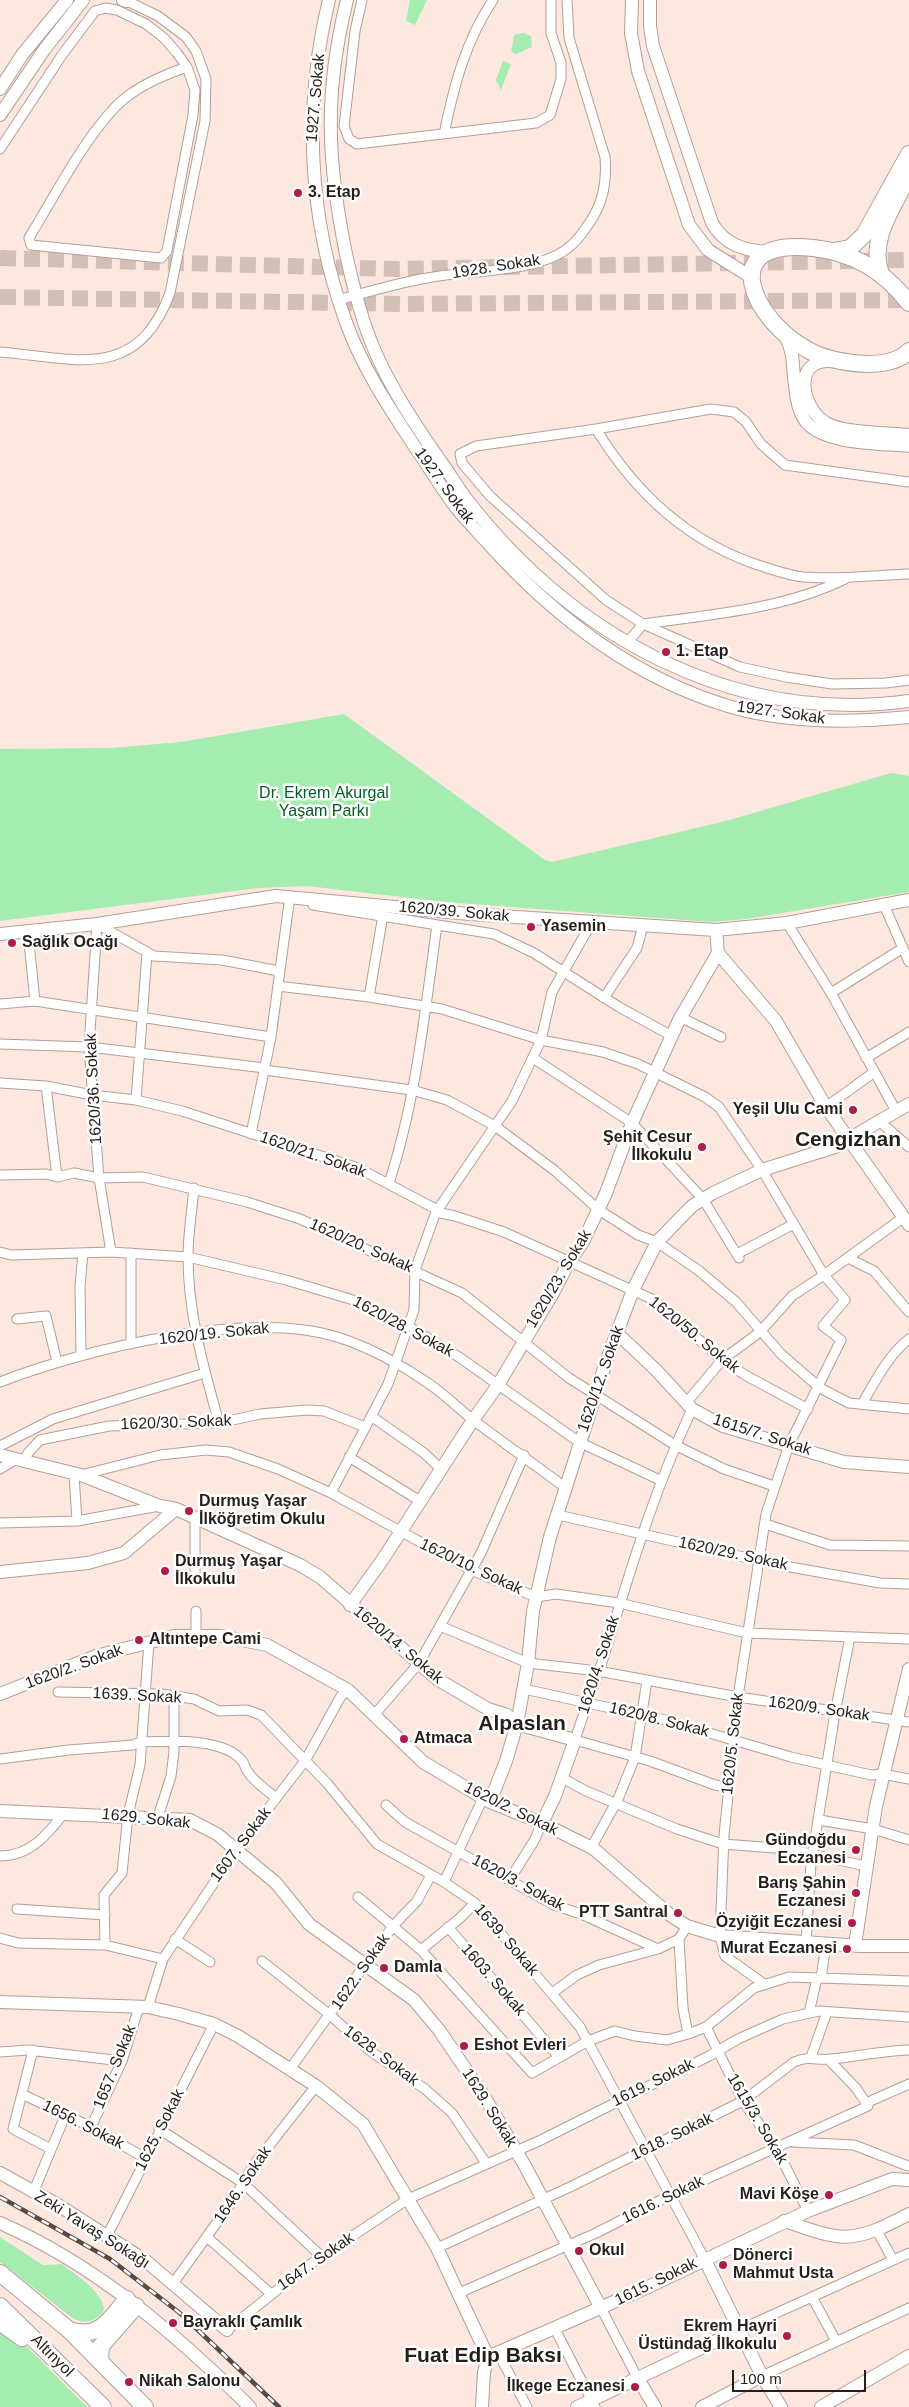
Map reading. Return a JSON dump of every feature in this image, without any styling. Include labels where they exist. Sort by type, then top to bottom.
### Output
[{"type":"highway","points":[[834,251],[855,245],[864,235],[909,154]]},
{"type":"highway","points":[[881,274],[876,258],[879,239],[909,175]]},
{"type":"highway","points":[[909,303],[881,274],[869,266],[834,251],[793,247],[767,252],[758,258],[752,268],[751,286],[760,305],[783,332],[809,351],[837,361],[877,364],[909,362]]},
{"type":"highway","points":[[890,362],[909,351]]},
{"type":"highway","points":[[0,2273],[69,2330],[145,2407]]},
{"type":"highway","points":[[0,2282],[70,2345],[131,2407]]},
{"type":"highway","points":[[69,2330],[81,2334],[98,2330],[132,2303]]},
{"type":"highway","points":[[100,2360],[101,2346],[132,2303]]},
{"type":"highway","name":"Altınyol","points":[[0,2306],[103,2407]]},
{"type":"highway","points":[[0,2322],[51,2363],[72,2375]]},
{"type":"street","points":[[0,89],[22,55],[67,0]]},
{"type":"street","points":[[0,115],[44,50],[84,0]]},
{"type":"street","points":[[74,12],[95,0]]},
{"type":"street","points":[[0,352],[70,361],[94,361],[117,355],[131,347],[156,324],[164,311],[175,276],[206,115],[206,79],[196,51],[186,37],[173,25],[125,0]]},
{"type":"street","name":"1927. Sokak","points":[[330,0],[313,98],[312,159],[321,232],[338,300],[362,360],[398,421],[455,506],[510,568],[564,618],[601,646],[665,681],[729,706],[775,715],[864,721],[909,717]]},
{"type":"street","name":"1927. Sokak","points":[[347,0],[340,30],[330,107],[329,139],[338,215],[355,296],[374,349],[394,389],[467,500],[500,539],[539,577],[601,626],[664,663],[736,691],[817,704],[869,706],[909,701]]},
{"type":"street","points":[[362,0],[355,31],[344,126],[349,140],[357,144],[536,123],[550,115],[561,79],[561,63],[551,33],[551,0]]},
{"type":"street","points":[[444,134],[461,62],[480,20],[493,0]]},
{"type":"street","name":"1928. Sokak","points":[[338,300],[428,277],[543,261],[567,249],[579,237],[595,215],[602,201],[606,175],[605,157],[569,38],[566,11],[567,0]]},
{"type":"street","points":[[632,0],[631,33],[638,71],[689,226],[708,250],[751,277]]},
{"type":"street","points":[[650,0],[650,26],[653,46],[712,223],[718,233],[735,247],[746,251],[767,252]]},
{"type":"street","points":[[0,149],[62,54],[95,11],[105,8],[117,10],[146,24],[164,38],[186,67],[195,90],[165,256],[157,259],[31,245],[29,238],[86,146],[115,107],[146,83],[186,67]]},
{"type":"street","points":[[551,12],[566,11]]},
{"type":"street","points":[[340,30],[355,31]]},
{"type":"street","points":[[192,115],[206,115]]},
{"type":"street","points":[[783,332],[793,354],[796,395],[805,421],[818,431],[834,438],[909,446]]},
{"type":"street","points":[[837,361],[822,361],[810,365],[805,385],[806,396],[812,412],[827,424],[852,430],[909,435]]},
{"type":"street","points":[[909,482],[785,465],[761,444],[746,422],[734,412],[711,409],[596,429],[476,446],[460,454],[462,463],[490,496],[606,600],[642,624],[740,667],[786,677],[832,684],[886,683],[909,680]]},
{"type":"street","points":[[596,429],[614,459],[660,508],[710,544],[736,558],[770,569],[802,576],[847,578],[909,574]]},
{"type":"street","points":[[628,642],[642,624],[713,615],[786,600],[813,592],[847,578]]},
{"type":"street","points":[[251,1134],[271,1037],[290,899],[494,934],[534,953],[604,998],[672,1036]]},
{"type":"street","name":"1620/39. Sokak","points":[[0,934],[97,924],[248,900],[290,899],[470,914],[716,930],[787,924],[909,900]]},
{"type":"street","points":[[884,905],[909,962]]},
{"type":"street","points":[[369,996],[383,915]]},
{"type":"street","points":[[331,1493],[388,1384],[396,1363],[414,1310],[415,1270],[436,1212],[512,1101],[541,1040],[552,992],[592,922]]},
{"type":"street","points":[[97,924],[154,956],[222,960],[279,971]]},
{"type":"street","name":"1620/36. Sokak","points":[[97,924],[91,1011],[92,1095],[99,1178],[111,1252]]},
{"type":"street","points":[[787,924],[831,994],[873,1073],[896,1111]]},
{"type":"street","points":[[389,1183],[403,1141],[426,1007],[437,925]]},
{"type":"street","points":[[604,998],[636,948],[643,925]]},
{"type":"street","points":[[716,930],[718,953],[776,1021],[826,1107],[906,1221]]},
{"type":"street","points":[[28,932],[35,1002]]},
{"type":"street","points":[[831,994],[903,948]]},
{"type":"street","points":[[136,1100],[147,953]]},
{"type":"street","name":"1620/23. Sokak","points":[[350,1605],[498,1385],[553,1293],[569,1262],[583,1242],[599,1210],[632,1123],[680,1018],[718,953]]},
{"type":"street","points":[[278,986],[369,996],[426,1007],[541,1040],[603,1052],[656,1072],[706,1097],[719,1107],[762,1170],[824,1274]]},
{"type":"street","points":[[0,1004],[35,1002],[91,1011],[143,1016],[271,1037]]},
{"type":"street","points":[[680,1018],[721,1037]]},
{"type":"street","points":[[866,1058],[909,1032]]},
{"type":"street","points":[[0,1044],[90,1047],[140,1052],[412,1090],[447,1100],[495,1126],[554,1170],[599,1210],[638,1235],[657,1242],[698,1270],[736,1302],[781,1354],[820,1388],[849,1403],[909,1409]]},
{"type":"street","points":[[533,1058],[632,1123],[702,1199],[738,1256],[794,1224]]},
{"type":"street","points":[[826,1107],[873,1073]]},
{"type":"street","name":"1620/21. Sokak","points":[[0,1083],[46,1086],[92,1095],[136,1100],[182,1111],[358,1168],[434,1208],[436,1212],[504,1232],[633,1290]]},
{"type":"street","points":[[46,1086],[56,1177]]},
{"type":"street","name":"1620/12. Sokak","points":[[486,1800],[506,1761],[517,1724],[528,1663],[533,1611],[550,1537],[617,1333],[633,1290],[657,1242],[692,1206],[702,1199],[762,1170],[798,1157],[822,1152],[848,1140],[909,1104]]},
{"type":"street","points":[[879,1121],[909,1147]]},
{"type":"street","name":"1620/20. Sokak","points":[[0,1175],[46,1174],[56,1177],[74,1173],[99,1178],[143,1176],[194,1188],[300,1219],[462,1293],[484,1308],[522,1342],[569,1378],[675,1445],[724,1469],[774,1486]]},
{"type":"street","points":[[194,1188],[188,1257],[196,1334],[219,1423]]},
{"type":"street","name":"1620/4. Sokak","points":[[510,1879],[534,1842],[562,1778],[640,1536],[690,1405],[722,1360],[760,1332],[792,1296],[906,1221]]},
{"type":"street","name":"1620/28. Sokak","points":[[0,1252],[11,1256],[111,1252],[188,1257],[286,1280],[350,1299],[408,1326],[459,1357],[580,1442],[662,1481]]},
{"type":"street","points":[[81,1356],[80,1286],[83,1253]]},
{"type":"street","points":[[131,1253],[131,1344]]},
{"type":"street","points":[[848,1258],[874,1271],[909,1312]]},
{"type":"street","name":"1620/5. Sokak","points":[[764,1984],[724,1956],[720,1936],[723,1844],[738,1697],[764,1524],[774,1486],[789,1445],[820,1388],[841,1340],[824,1326],[845,1300],[824,1274]]},
{"type":"street","name":"1620/50. Sokak","points":[[633,1290],[654,1300],[722,1360],[745,1375],[808,1409]]},
{"type":"street","points":[[17,1319],[46,1316],[57,1362]]},
{"type":"street","name":"1620/19. Sokak","points":[[0,1382],[57,1362],[131,1344],[196,1334],[268,1327],[301,1330],[337,1337],[396,1363],[429,1384],[473,1420],[567,1489]]},
{"type":"street","name":"1615/7. Sokak","points":[[617,1333],[690,1405],[723,1426],[844,1462],[909,1467]]},
{"type":"street","points":[[862,1404],[885,1366],[909,1339]]},
{"type":"street","points":[[0,1446],[53,1419],[205,1373]]},
{"type":"street","name":"1620/30. Sokak","points":[[20,1460],[40,1440],[109,1426],[219,1423],[260,1414],[324,1410],[365,1427]]},
{"type":"street","points":[[371,1416],[424,1453],[442,1470]]},
{"type":"street","name":"1620/10. Sokak","points":[[77,1475],[160,1455],[206,1450],[229,1452],[257,1461],[331,1493],[382,1520],[400,1533],[471,1570],[536,1597],[556,1594],[619,1603],[747,1633],[909,1639]]},
{"type":"street","name":"1620/14. Sokak","points":[[0,1456],[77,1475],[160,1506],[176,1509],[300,1565],[320,1577],[437,1679],[488,1709],[506,1715],[517,1724],[635,1757],[715,1785],[728,1787]]},
{"type":"street","points":[[375,1714],[419,1663],[471,1570],[524,1456]]},
{"type":"street","points":[[350,1457],[420,1502]]},
{"type":"street","points":[[0,1469],[20,1460]]},
{"type":"street","points":[[77,1475],[77,1521]]},
{"type":"street","points":[[0,1523],[77,1521],[160,1506]]},
{"type":"street","points":[[0,1572],[88,1563],[124,1552],[176,1509]]},
{"type":"street","name":"1620/29. Sokak","points":[[558,1515],[640,1536],[759,1561],[880,1583],[909,1584]]},
{"type":"street","points":[[195,1518],[196,1572]]},
{"type":"street","points":[[764,1524],[830,1546],[909,1546]]},
{"type":"street","points":[[196,1611],[196,1636]]},
{"type":"street","name":"1620/9. Sokak","points":[[440,1626],[528,1663],[598,1671],[835,1713],[909,1722]]},
{"type":"street","name":"1620/2. Sokak","points":[[0,1694],[96,1656],[174,1636],[221,1636],[267,1645],[348,1690],[423,1762],[486,1800],[542,1823],[591,1848],[670,1915],[688,1926],[720,1936],[826,1944],[909,1946]]},
{"type":"street","points":[[806,1942],[813,1854],[826,1765],[850,1637]]},
{"type":"street","points":[[105,1945],[104,1895],[122,1873],[128,1815],[140,1765],[149,1642]]},
{"type":"street","points":[[855,1945],[866,1866],[883,1774],[909,1668]]},
{"type":"street","points":[[591,1848],[616,1802],[635,1757],[647,1681]]},
{"type":"street","name":"1620/8. Sokak","points":[[524,1689],[642,1714],[791,1758],[871,1775],[883,1774],[909,1779]]},
{"type":"street","name":"1607. Sokak","points":[[143,2007],[163,1958],[175,1939],[236,1850],[305,1761],[341,1696],[348,1690]]},
{"type":"street","name":"1639. Sokak","points":[[58,1692],[162,1694],[174,1698],[194,1699],[219,1711],[247,1710],[261,1715],[349,1808],[363,1829],[378,1844],[444,1882],[475,1903],[552,1993],[588,2041],[647,2150],[669,2196],[704,2258],[762,2376],[781,2407]]},
{"type":"street","points":[[158,1817],[171,1776],[174,1742],[174,1698]]},
{"type":"street","points":[[0,1759],[69,1750],[133,1745],[141,1742],[192,1744],[208,1742],[231,1751],[243,1762],[247,1772],[255,1781],[276,1798]]},
{"type":"street","points":[[562,1778],[586,1791],[677,1829],[723,1844],[788,1849],[866,1866]]},
{"type":"street","points":[[444,1882],[457,1851],[486,1800]]},
{"type":"street","name":"1620/3. Sokak","points":[[386,1805],[405,1822],[554,1905],[581,1914],[658,1949]]},
{"type":"street","name":"1629. Sokak","points":[[0,1811],[128,1815],[190,1820],[217,1834],[276,1883],[309,1924],[366,1963],[414,2000],[439,2030],[484,2096],[516,2150],[638,2379],[655,2407]]},
{"type":"street","points":[[0,1856],[11,1856],[42,1840],[64,1813]]},
{"type":"street","points":[[819,1820],[873,1829],[909,1840]]},
{"type":"street","name":"1622. Sokak","points":[[290,2069],[393,1926],[417,1901],[431,1875]]},
{"type":"street","points":[[358,1897],[421,1950],[532,2074],[558,2056],[588,2041],[615,2031],[666,2040],[688,2034],[706,2027],[754,1988],[790,1977],[909,1980]]},
{"type":"street","points":[[421,1950],[475,1903]]},
{"type":"street","points":[[16,1909],[105,1915]]},
{"type":"street","points":[[552,1993],[577,1975],[599,1966],[658,1949],[680,1939],[688,1926]]},
{"type":"street","name":"1603. Sokak","points":[[448,1927],[558,2056]]},
{"type":"street","points":[[0,1938],[18,1943],[105,1945],[163,1958]]},
{"type":"street","points":[[175,1939],[210,1962]]},
{"type":"street","points":[[680,1939],[683,2008],[688,2034]]},
{"type":"street","points":[[809,2013],[826,1944]]},
{"type":"street","name":"1628. Sokak","points":[[262,1961],[369,2050],[425,2089],[452,2113],[486,2163]]},
{"type":"street","points":[[0,2002],[143,2007],[214,2024],[238,2036],[316,2086],[363,2124],[437,2248],[459,2294],[493,2355],[527,2407]]},
{"type":"street","name":"1657. Sokak","points":[[90,2128],[122,2061],[143,2007]]},
{"type":"street","points":[[827,2012],[811,2057],[829,2060],[872,2052],[909,2050]]},
{"type":"street","name":"1619. Sokak","points":[[408,2200],[516,2150],[738,2039],[783,2019],[809,2013],[827,2012],[909,2017]]},
{"type":"street","name":"1625. Sokak","points":[[107,2236],[159,2129],[214,2024]]},
{"type":"street","name":"1615/3. Sokak","points":[[706,2027],[743,2101],[776,2148],[808,2211]]},
{"type":"street","points":[[0,2052],[33,2050],[122,2061]]},
{"type":"street","points":[[33,2050],[13,2129],[51,2149]]},
{"type":"street","name":"1618. Sokak","points":[[437,2248],[647,2150],[743,2101],[794,2062],[811,2057]]},
{"type":"street","points":[[829,2060],[856,2088],[867,2104]]},
{"type":"street","name":"1616. Sokak","points":[[459,2294],[790,2142],[909,2084]]},
{"type":"street","name":"1646. Sokak","points":[[172,2285],[253,2166],[316,2086]]},
{"type":"street","name":"1656. Sokak","points":[[22,2094],[145,2158]]},
{"type":"street","points":[[33,2193],[65,2116]]},
{"type":"street","points":[[159,2129],[243,2183],[321,2256]]},
{"type":"street","points":[[790,2142],[854,2145],[909,2166]]},
{"type":"street","points":[[892,2179],[909,2166]]},
{"type":"street","name":"Zeki Yavaş Sokağı","points":[[0,2173],[146,2261],[227,2330]]},
{"type":"street","name":"1615. Sokak","points":[[493,2355],[601,2308],[784,2221],[892,2179],[909,2180]]},
{"type":"street","name":"1647. Sokak","points":[[227,2330],[270,2293],[321,2256],[408,2200]]},
{"type":"street","points":[[784,2221],[836,2236],[851,2237],[876,2229],[909,2214]]},
{"type":"street","points":[[0,2223],[67,2257],[132,2303],[196,2354],[250,2407]]},
{"type":"street","points":[[876,2229],[893,2260]]},
{"type":"street","points":[[207,2236],[270,2293]]},
{"type":"street","points":[[577,2407],[594,2403],[638,2379],[739,2330],[909,2253]]},
{"type":"street","points":[[812,2297],[836,2341]]},
{"type":"street","points":[[702,2407],[762,2376],[909,2308]]},
{"type":"street","points":[[555,2329],[594,2403]]},
{"type":"street","points":[[482,2407],[484,2372],[493,2355]]},
{"type":"street","points":[[821,2407],[909,2356]]},
{"type":"green space","points":[[410,0],[427,0],[415,25],[406,21]]},
{"type":"green space","points":[[523,33],[531,36],[532,47],[516,54],[511,52],[514,35]]},
{"type":"green space","points":[[503,61],[511,64],[501,90],[496,80]]},
{"type":"green space","name":"Dr. Ekrem Akurgal Yaşam Parkı","points":[[344,714],[545,860],[552,862],[726,821],[891,773],[909,776],[909,892],[746,919],[711,922],[445,902],[307,886],[258,888],[0,921],[0,749],[111,748],[181,742]]},
{"type":"green space","points":[[0,2237],[43,2265],[62,2264],[94,2290],[99,2296],[104,2310],[98,2317],[91,2320],[74,2319],[0,2262]]},
{"type":"green space","points":[[0,2328],[19,2339],[87,2407],[0,2407]]},
{"type":"tunnel","points":[[0,258],[394,269],[909,260]]},
{"type":"tunnel","points":[[0,297],[401,304],[909,300]]},
{"type":"railway","points":[[0,2197],[110,2259],[181,2314],[279,2407]]},
{"type":"place","name":"3. Etap","points":[[298,193]]},
{"type":"place","name":"1. Etap","points":[[666,652]]},
{"type":"place","name":"Yasemin","points":[[531,927]]},
{"type":"place","name":"Sağlık Ocağı","points":[[12,943]]},
{"type":"place","name":"Yeşil Ulu Cami","points":[[853,1110]]},
{"type":"place","name":"Şehit Cesur İlkokulu","points":[[702,1147]]},
{"type":"place","name":"Durmuş Yaşar İlköğretim Okulu","points":[[189,1511]]},
{"type":"place","name":"Durmuş Yaşar İlkokulu","points":[[165,1571]]},
{"type":"place","name":"Altıntepe Cami","points":[[139,1640]]},
{"type":"place","name":"Atmaca","points":[[404,1739]]},
{"type":"place","name":"Gündoğdu Eczanesi","points":[[856,1850]]},
{"type":"place","name":"Barış Şahin Eczanesi","points":[[856,1893]]},
{"type":"place","name":"PTT Santral","points":[[678,1913]]},
{"type":"place","name":"Özyiğit Eczanesi","points":[[852,1923]]},
{"type":"place","name":"Murat Eczanesi","points":[[847,1949]]},
{"type":"place","name":"Damla","points":[[384,1968]]},
{"type":"place","name":"Eshot Evleri","points":[[464,2046]]},
{"type":"place","name":"Mavi Köşe","points":[[829,2195]]},
{"type":"place","name":"Okul","points":[[579,2251]]},
{"type":"place","name":"Dönerci Mahmut Usta","points":[[723,2265]]},
{"type":"place","name":"Bayraklı Çamlık","points":[[173,2323]]},
{"type":"place","name":"Ekrem Hayri Üstündağ İlkokulu","points":[[787,2336]]},
{"type":"place","name":"Nikah Salonu","points":[[129,2382]]},
{"type":"place","name":"İlkege Eczanesi","points":[[635,2387]]},
{"type":"district","name":"Cengizhan","points":[[848,1140]]},
{"type":"district","name":"Alpaslan","points":[[522,1724]]},
{"type":"district","name":"Fuat Edip Baksı","points":[[483,2356]]}]
